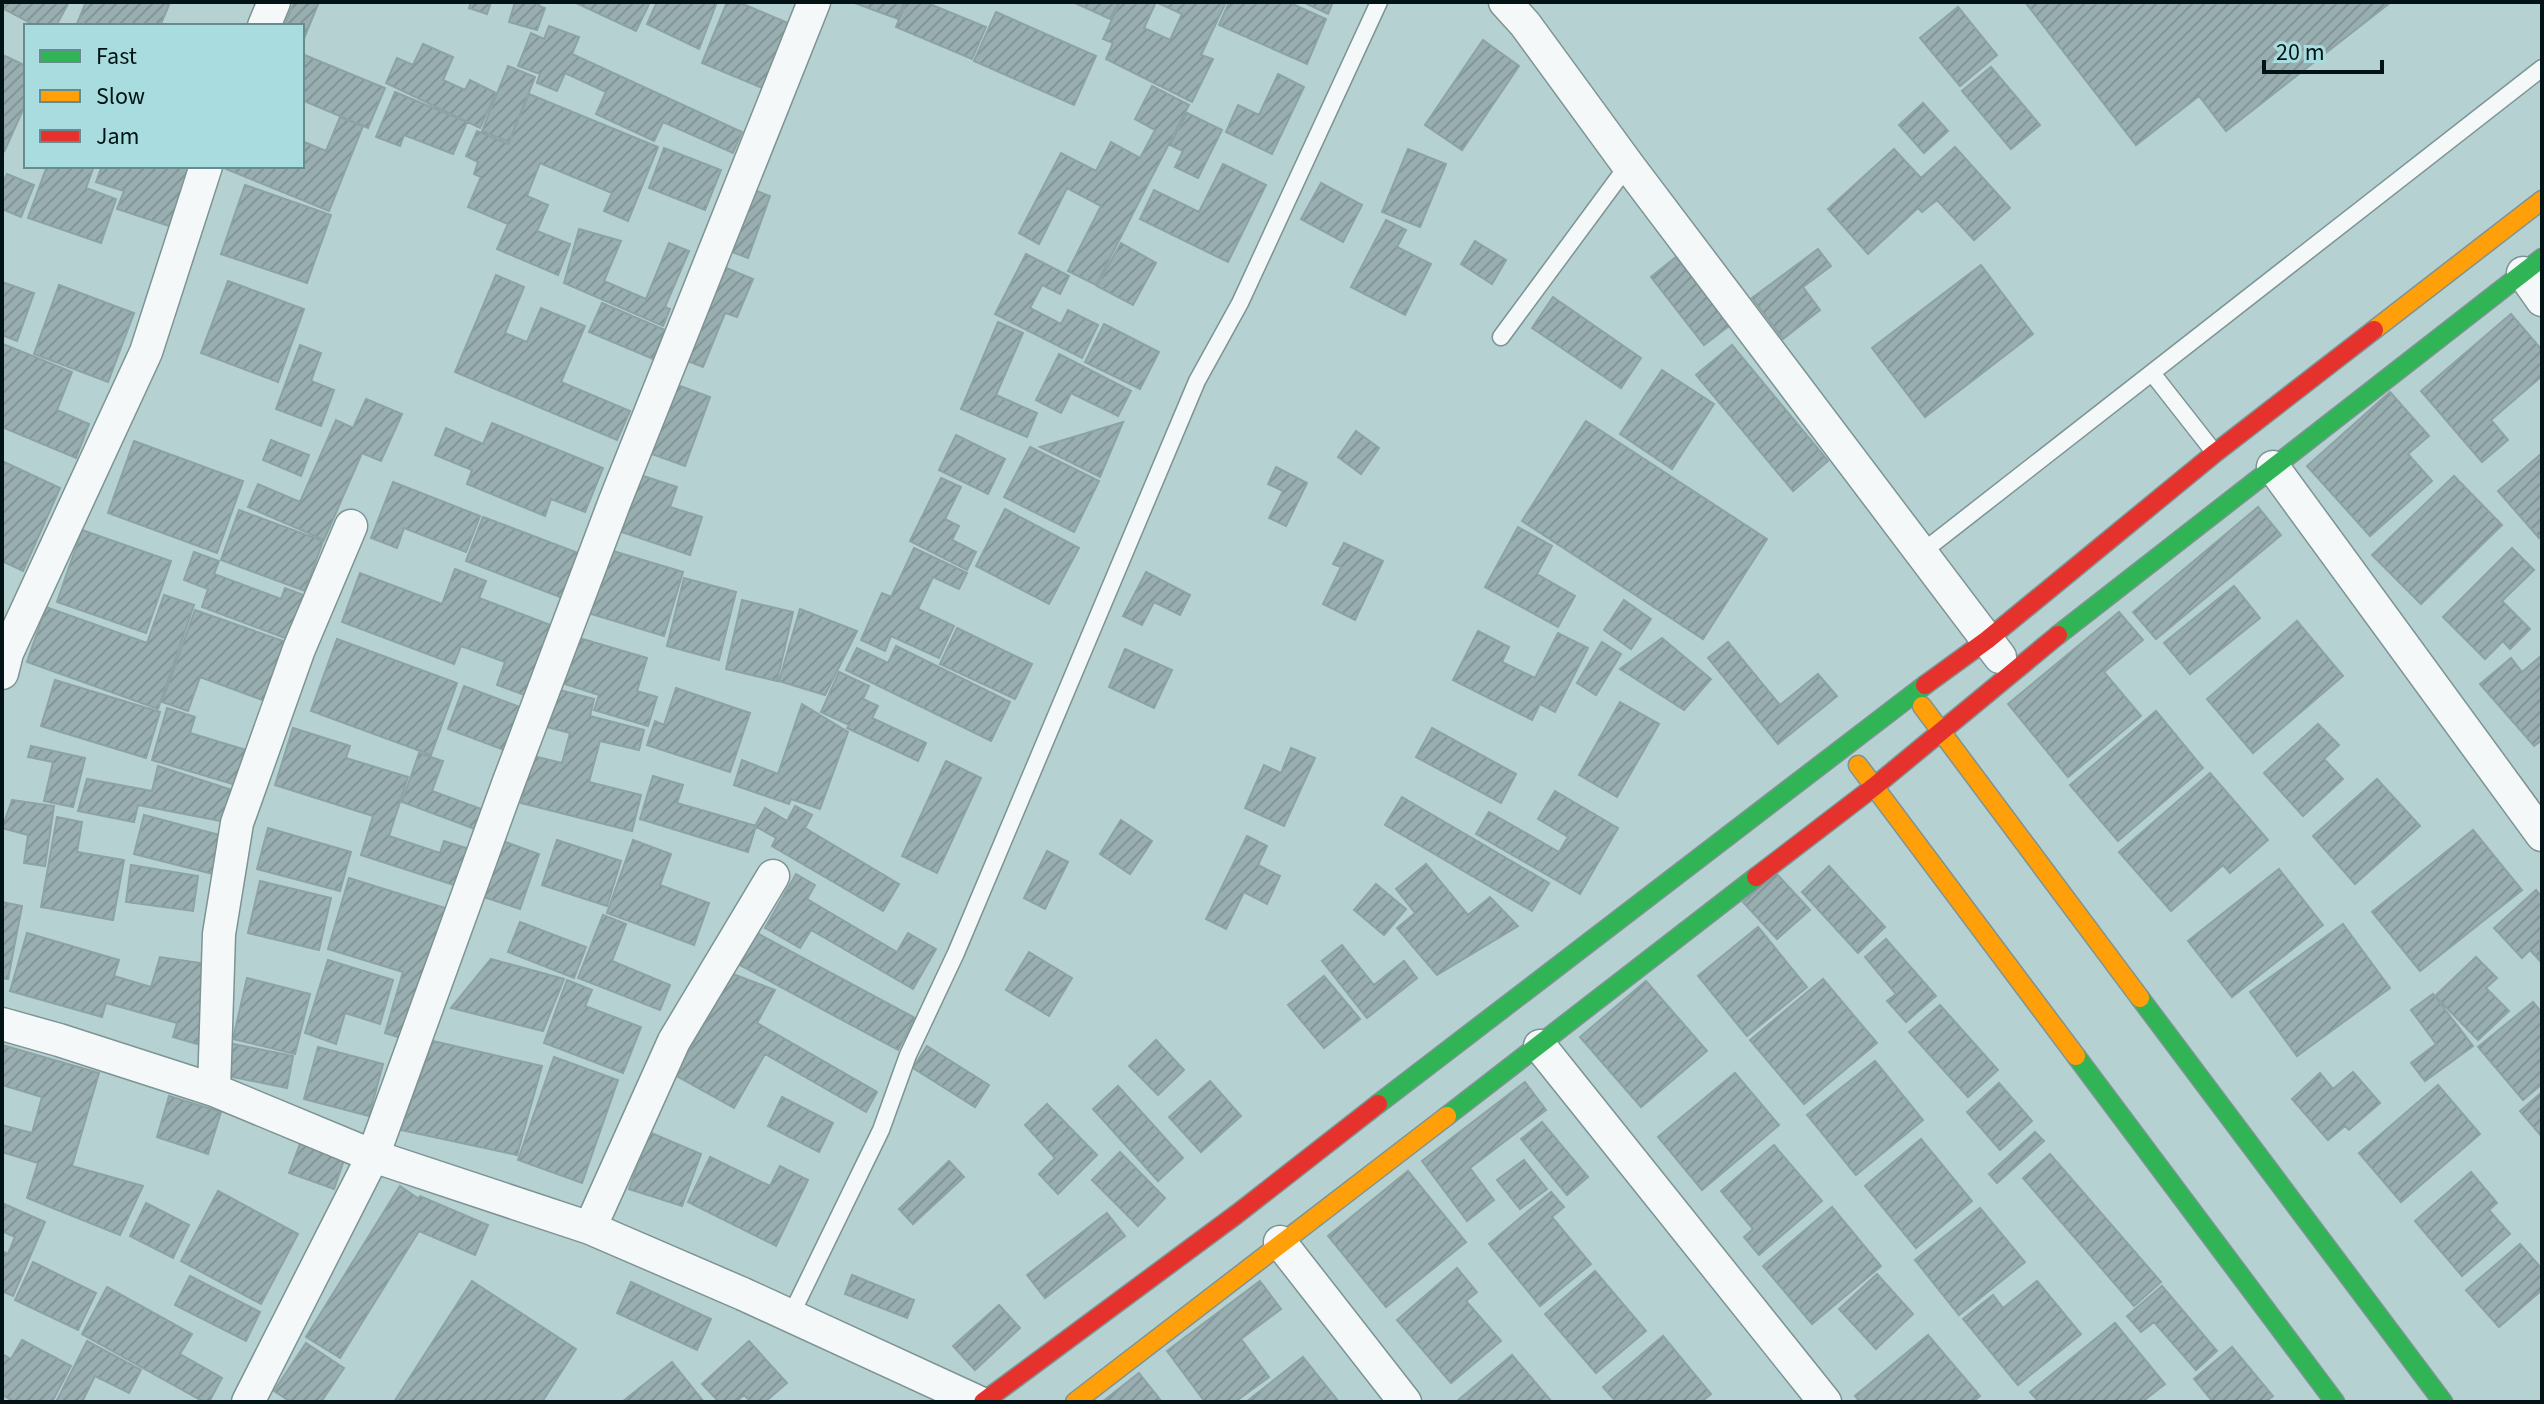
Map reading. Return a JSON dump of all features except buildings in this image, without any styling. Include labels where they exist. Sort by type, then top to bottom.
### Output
[{"type":"main road","points":[[980,1402],[1237,1214],[1479,1025],[1987,640],[2215,453],[2542,200]]},
{"type":"main road","points":[[1075,1402],[1875,786],[2011,672],[2532,266]]},
{"type":"main road","points":[[1912,694],[2443,1402]]},
{"type":"main road","points":[[1843,748],[1875,786],[2335,1402]]},
{"type":"street","points":[[265,24],[274,2]]},
{"type":"street","points":[[248,1402],[373,1156],[615,501],[814,2]]},
{"type":"street","points":[[1505,2],[1525,24],[2011,672]]},
{"type":"street","points":[[2,673],[7,653],[146,352],[205,168]]},
{"type":"street","points":[[2532,266],[2542,300]]},
{"type":"street","points":[[2273,467],[2542,835]]},
{"type":"street","points":[[214,1090],[219,934],[237,823],[299,649],[351,526]]},
{"type":"street","points":[[590,1228],[674,1041],[773,876]]},
{"type":"street","points":[[2,1024],[214,1090],[373,1156],[590,1228],[980,1402]]},
{"type":"street","points":[[1540,1046],[1825,1402]]},
{"type":"street","points":[[1280,1242],[1405,1402]]},
{"type":"lane","points":[[790,1317],[881,1130],[908,1055],[956,953],[1197,381],[1240,303],[1379,2]]},
{"type":"lane","points":[[1921,553],[2542,68]]},
{"type":"lane","points":[[1501,337],[1628,165]]},
{"type":"lane","points":[[2152,373],[2215,453]]},
{"type":"traffic: fast","points":[[2058,635],[2542,258]]},
{"type":"traffic: fast","points":[[1378,1104],[1925,685]]},
{"type":"traffic: fast","points":[[1447,1116],[1756,877]]},
{"type":"traffic: fast","points":[[2140,998],[2443,1402]]},
{"type":"traffic: fast","points":[[2076,1056],[2335,1402]]},
{"type":"traffic: slow","points":[[2374,330],[2542,200]]},
{"type":"traffic: slow","points":[[1922,706],[2140,998]]},
{"type":"traffic: slow","points":[[1858,765],[2076,1056]]},
{"type":"traffic: slow","points":[[1075,1402],[1447,1116]]},
{"type":"traffic: jam","points":[[1925,685],[1987,640],[2215,453],[2374,330]]},
{"type":"traffic: jam","points":[[1756,877],[1875,786],[2058,635]]},
{"type":"traffic: jam","points":[[983,1402],[1237,1214],[1378,1104]]}]
